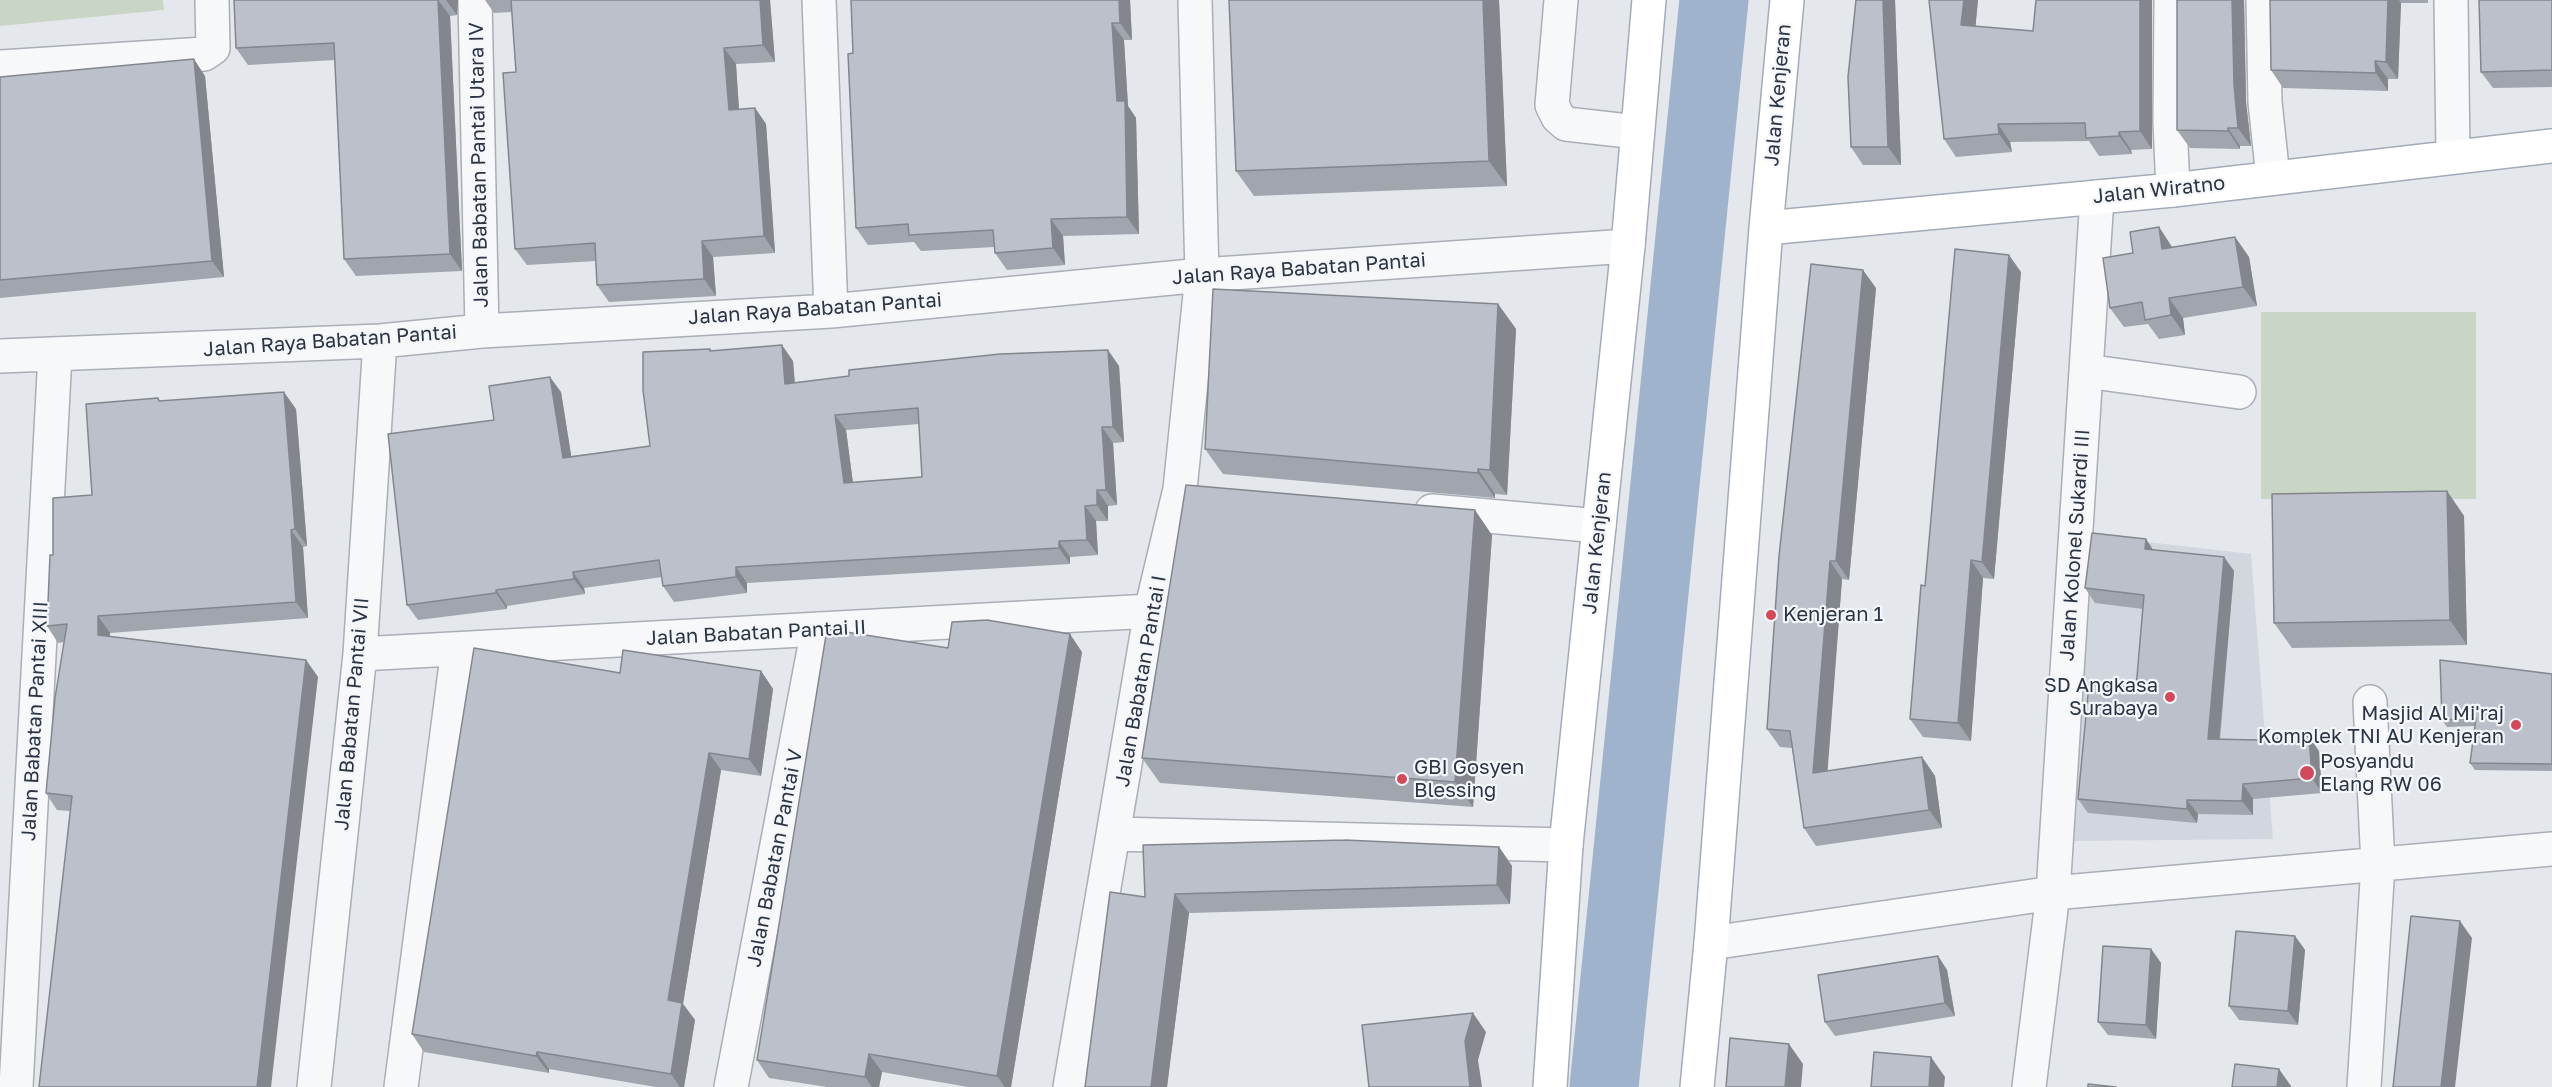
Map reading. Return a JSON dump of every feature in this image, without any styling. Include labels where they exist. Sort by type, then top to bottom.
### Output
[{"type":"main road","name":"Jalan Kenjeran","points":[[1550,1087],[1566,845],[1628,246],[1649,0]]},
{"type":"main road","name":"Jalan Kenjeran","points":[[1697,1087],[1711,943],[1766,228],[1787,0]]},
{"type":"main road","name":"Jalan Wiratno","points":[[1766,228],[2173,190],[2552,146]]},
{"type":"street","points":[[0,67],[204,54],[213,48],[212,0]]},
{"type":"street","name":"Jalan Babatan Pantai Utara IV","points":[[475,0],[483,331]]},
{"type":"street","points":[[819,0],[831,311]]},
{"type":"street","name":"Jalan Babatan Pantai I","points":[[1070,1087],[1151,610],[1180,489],[1202,275],[1195,0]]},
{"type":"street","points":[[1561,0],[1552,105],[1558,117],[1566,124],[1637,132]]},
{"type":"street","points":[[2171,0],[2170,102],[2173,190]]},
{"type":"street","points":[[2263,0],[2265,102],[2273,178]]},
{"type":"street","points":[[2451,0],[2453,156]]},
{"type":"street","name":"Jalan Kolonel Sukardi III","points":[[2029,1087],[2053,893],[2097,197]]},
{"type":"street","name":"Jalan Raya Babatan Pantai","points":[[0,356],[380,341],[483,331],[831,311],[1202,275],[1628,246]]},
{"type":"street","name":"Jalan Babatan Pantai VII","points":[[314,1087],[360,654],[380,341]]},
{"type":"street","name":"Jalan Babatan Pantai XIII","points":[[16,1087],[56,355]]},
{"type":"street","points":[[2086,372],[2239,392]]},
{"type":"street","points":[[1180,489],[1215,492]]},
{"type":"street","points":[[1401,509],[1599,526]]},
{"type":"street","name":"Jalan Babatan Pantai II","points":[[360,654],[1151,610]]},
{"type":"street","name":"Jalan Babatan Pantai V","points":[[731,1087],[818,629]]},
{"type":"street","points":[[401,1087],[458,649]]},
{"type":"street","points":[[2364,1087],[2378,865],[2370,702]]},
{"type":"street","points":[[1114,834],[1566,845]]},
{"type":"street","points":[[1711,943],[2053,893],[2552,849]]},
{"type":"shaded area","name":"SD Angkasa Surabaya","points":[[2087,535],[2251,554],[2273,839],[2068,841]]},
{"type":"green space","points":[[0,0],[163,0],[164,10],[0,26]]},
{"type":"green space","points":[[2261,312],[2476,312],[2476,499],[2261,499]]},
{"type":"building","points":[[234,0],[438,0],[450,254],[344,259],[334,43],[236,48]]},
{"type":"building","points":[[511,0],[760,0],[763,45],[724,48],[729,110],[755,108],[764,236],[702,241],[704,279],[597,285],[595,243],[515,249],[503,73],[516,72]]},
{"type":"building","points":[[851,0],[1119,0],[1120,23],[1112,23],[1117,101],[1125,101],[1127,217],[1051,219],[1053,248],[995,253],[993,230],[909,235],[908,224],[856,228],[848,54],[853,53]]},
{"type":"building","points":[[1229,0],[1483,0],[1489,161],[1236,171]]},
{"type":"building","points":[[1856,0],[1883,0],[1888,147],[1851,147],[1848,77]]},
{"type":"building","points":[[1929,0],[1964,0],[1961,25],[2033,31],[2036,0],[2140,0],[2140,131],[2119,132],[2119,136],[2086,138],[2085,123],[1998,124],[1999,134],[1944,139]]},
{"type":"building","points":[[2177,0],[2232,0],[2234,85],[2238,128],[2228,128],[2228,131],[2177,130]]},
{"type":"building","points":[[2270,0],[2388,0],[2386,62],[2375,61],[2376,73],[2271,70]]},
{"type":"building","points":[[2479,0],[2552,0],[2552,70],[2481,72]]},
{"type":"building","points":[[194,59],[212,261],[0,280],[0,77]]},
{"type":"building","points":[[2159,227],[2162,249],[2235,237],[2243,287],[2169,298],[2171,315],[2145,320],[2142,302],[2110,308],[2103,258],[2133,253],[2130,232]]},
{"type":"building","points":[[1955,249],[2009,255],[1982,562],[1971,560],[1958,723],[1910,719],[1921,585],[1925,586]]},
{"type":"building","points":[[1811,264],[1863,270],[1836,561],[1830,561],[1813,773],[1922,757],[1929,810],[1804,828],[1790,731],[1767,729],[1779,556]]},
{"type":"building","points":[[1213,289],[1498,304],[1490,470],[1478,469],[1478,473],[1205,449]]},
{"type":"building","points":[[782,345],[785,384],[849,376],[849,370],[1000,354],[1108,350],[1113,427],[1102,427],[1106,490],[1097,490],[1097,505],[1085,506],[1087,540],[1059,541],[1059,548],[736,567],[736,577],[663,586],[659,560],[573,572],[574,579],[496,590],[496,593],[407,605],[388,434],[494,420],[489,386],[550,377],[563,458],[650,446],[643,390],[643,352],[710,349],[710,351]],"holes":[[[918,408],[922,477],[844,483],[835,415]]]},
{"type":"building","points":[[284,392],[295,529],[291,530],[296,602],[98,616],[98,635],[306,660],[257,1087],[39,1087],[72,796],[46,793],[55,698],[67,624],[47,626],[50,555],[53,555],[53,498],[92,495],[86,404]]},
{"type":"building","points":[[1186,485],[1475,510],[1455,782],[1142,758]]},
{"type":"building","points":[[2447,491],[2450,620],[2274,623],[2272,494]]},
{"type":"building","points":[[2092,533],[2146,539],[2145,549],[2224,557],[2208,739],[2260,740],[2309,736],[2312,778],[2243,784],[2242,801],[2187,800],[2187,809],[2078,799],[2089,684],[2136,688],[2144,595],[2085,588]]},
{"type":"building","points":[[987,620],[1070,634],[997,1076],[869,1054],[865,1077],[757,1060],[827,629],[948,648],[952,622]]},
{"type":"building","points":[[474,648],[620,673],[623,650],[761,671],[749,759],[709,753],[668,1000],[682,1003],[671,1074],[537,1052],[536,1056],[412,1034]]},
{"type":"building","name":"Masjid Al Mi'raj Komplek TNI AU Kenjeran","points":[[2440,660],[2552,674],[2552,764],[2470,763],[2476,718],[2442,720]]},
{"type":"building","points":[[1345,840],[1499,847],[1497,885],[1175,894],[1151,1087],[1085,1087],[1110,892],[1145,897],[1143,845]]},
{"type":"building","points":[[2411,916],[2460,921],[2441,1087],[2393,1087]]},
{"type":"building","points":[[2236,931],[2295,936],[2288,1011],[2229,1006]]},
{"type":"building","points":[[2103,946],[2151,949],[2146,1025],[2098,1022]]},
{"type":"building","points":[[1938,956],[1945,1003],[1825,1022],[1818,975]]},
{"type":"building","points":[[1473,1013],[1465,1041],[1470,1087],[1369,1087],[1362,1025]]},
{"type":"building","points":[[1730,1038],[1789,1044],[1785,1087],[1726,1087]]},
{"type":"building","points":[[1874,1052],[1931,1057],[1929,1087],[1871,1087]]},
{"type":"building","points":[[2235,1064],[2279,1069],[2277,1087],[2232,1087]]},
{"type":"building","points":[[2088,1084],[2116,1087],[2088,1087]]},
{"type":"waterway","points":[[1604,1087],[1714,0]]},
{"type":"place","name":"Kenjeran 1","points":[[1771,615]]},
{"type":"place","name":"SD Angkasa Surabaya","points":[[2170,697]]},
{"type":"place","name":"Masjid Al Mi'raj Komplek TNI AU Kenjeran","points":[[2516,725]]},
{"type":"place","name":"Posyandu Elang RW 06","points":[[2307,773]]},
{"type":"place","name":"GBI Gosyen Blessing","points":[[1402,779]]}]
